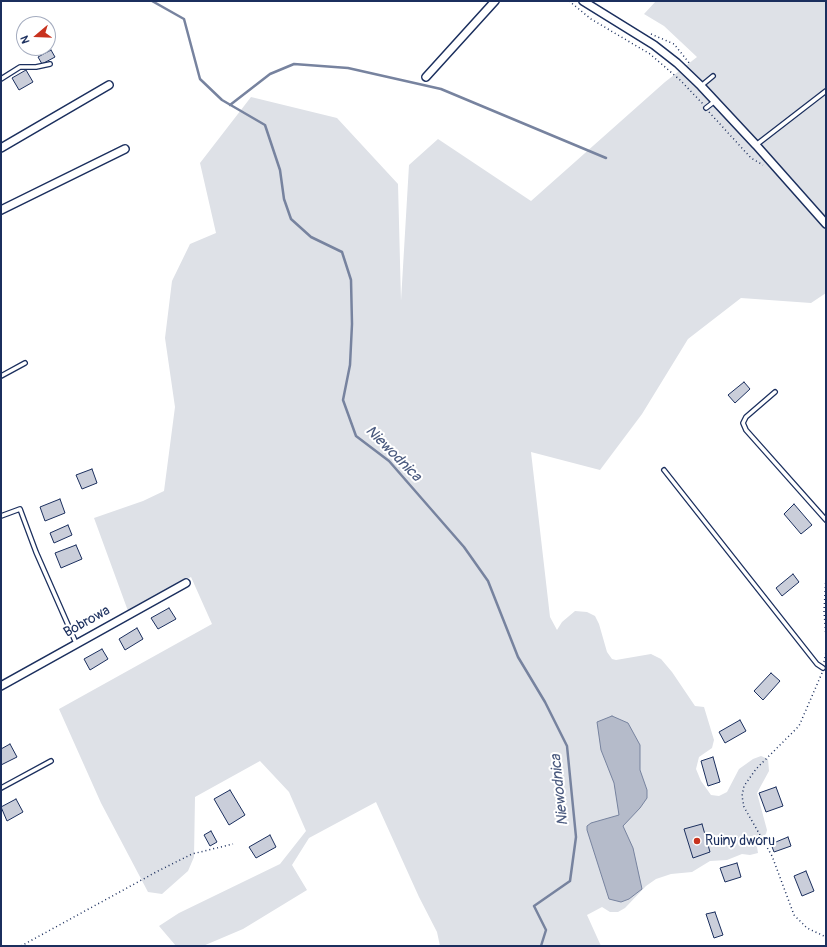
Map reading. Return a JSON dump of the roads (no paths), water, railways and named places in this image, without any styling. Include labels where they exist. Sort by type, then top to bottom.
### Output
[{"type":"street","points":[[426,77],[495,1]]},
{"type":"street","points":[[584,1],[654,45],[701,86],[826,224]]},
{"type":"street","points":[[1,148],[109,85]]},
{"type":"street","points":[[1,210],[126,149]]},
{"type":"street","name":"Bobrowa","points":[[1,686],[186,583]]},
{"type":"lane","points":[[1,79],[20,67],[36,67],[50,64]]},
{"type":"lane","points":[[701,86],[713,76]]},
{"type":"lane","points":[[756,145],[826,91]]},
{"type":"lane","points":[[706,108],[715,101]]},
{"type":"lane","points":[[1,376],[24,363]]},
{"type":"lane","points":[[775,392],[746,417],[743,423],[746,430],[826,520]]},
{"type":"lane","points":[[664,470],[812,658],[823,668]]},
{"type":"lane","points":[[1,516],[20,509],[36,552],[76,643]]},
{"type":"lane","points":[[1,788],[51,761]]},
{"type":"water","points":[[612,716],[628,723],[640,745],[640,770],[647,790],[647,798],[623,826],[633,848],[642,889],[629,899],[621,902],[609,899],[587,830],[587,826],[591,823],[619,815],[614,783],[601,750],[597,722]]},
{"type":"waterway","name":"Niewodnica","points":[[152,1],[184,19],[200,79],[222,100],[265,125],[280,170],[284,199],[291,219],[311,237],[342,252],[351,280],[352,324],[350,365],[343,400],[356,436],[389,461],[464,547],[488,581],[518,657],[545,702],[567,746],[576,837],[570,881],[534,906],[546,930],[541,946]]},
{"type":"waterway","points":[[230,105],[270,74],[294,64],[348,68],[441,89],[606,158]]},
{"type":"place","name":"Ruiny dworu","points":[[697,841]]}]
